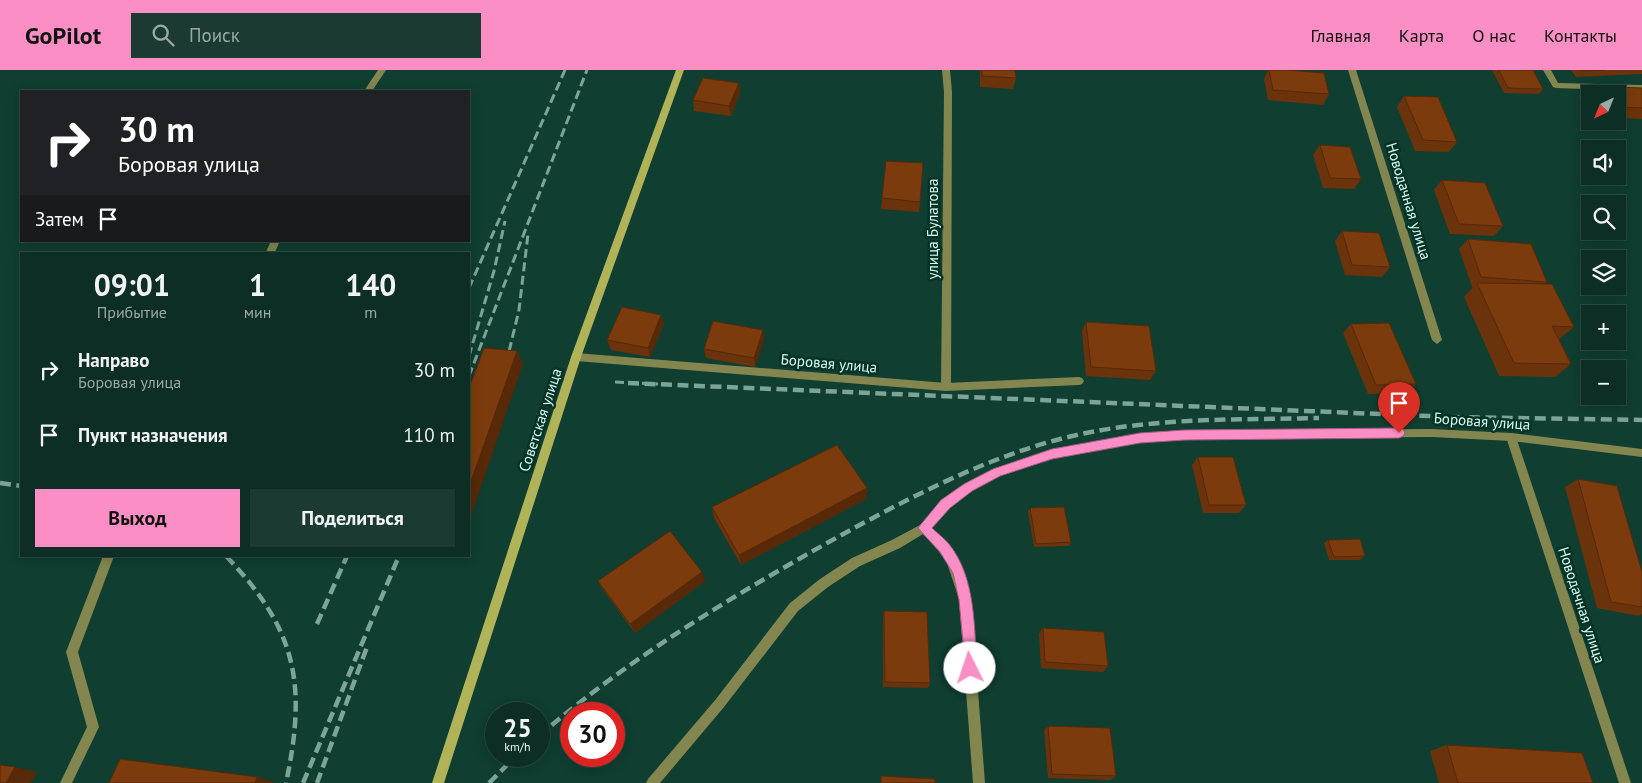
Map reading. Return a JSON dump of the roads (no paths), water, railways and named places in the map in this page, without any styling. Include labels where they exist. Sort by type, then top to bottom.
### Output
[{"type":"street","points":[[369,90],[382,70]]},
{"type":"street","name":"Советская улица","points":[[438,783],[576,356],[680,70]]},
{"type":"street","name":"улица Булатова","points":[[946,70],[948,92],[946,387]]},
{"type":"street","name":"Новодачная улица","points":[[1352,70],[1437,340]]},
{"type":"street","points":[[1546,70],[1556,85],[1642,88]]},
{"type":"street","name":"Боровая улица","points":[[576,356],[946,387],[1079,381]]},
{"type":"street","name":"Боровая улица","points":[[652,783],[720,703],[794,608],[824,583],[856,562],[896,544],[924,528],[946,504],[968,488],[997,472],[1052,454],[1140,438],[1185,435],[1432,433],[1510,436],[1642,453]]},
{"type":"street","name":"Новодачная улица","points":[[1510,436],[1625,783]]},
{"type":"street","points":[[924,528],[944,548],[958,571],[965,600],[979,783]]},
{"type":"street","points":[[66,783],[93,727],[72,652],[109,557]]},
{"type":"railway","points":[[470,286],[565,70]]},
{"type":"railway","points":[[470,373],[587,70]]},
{"type":"railway","points":[[470,353],[494,271],[505,221]]},
{"type":"railway","points":[[506,364],[519,310],[528,234]]},
{"type":"railway","points":[[615,382],[658,384]]},
{"type":"railway","points":[[628,383],[1452,417],[1642,420]]},
{"type":"railway","points":[[550,727],[572,708],[642,657],[715,609],[855,528],[913,497],[972,470],[1033,447],[1064,438],[1127,426],[1191,421],[1319,418]]},
{"type":"railway","points":[[0,483],[20,486]]},
{"type":"railway","points":[[227,557],[250,583],[268,609],[282,634],[290,660],[295,687],[295,716],[286,783]]},
{"type":"railway","points":[[317,624],[347,557]]},
{"type":"railway","points":[[303,783],[399,557]]},
{"type":"railway","points":[[317,783],[367,647]]},
{"type":"railway","points":[[489,783],[505,767]]}]
